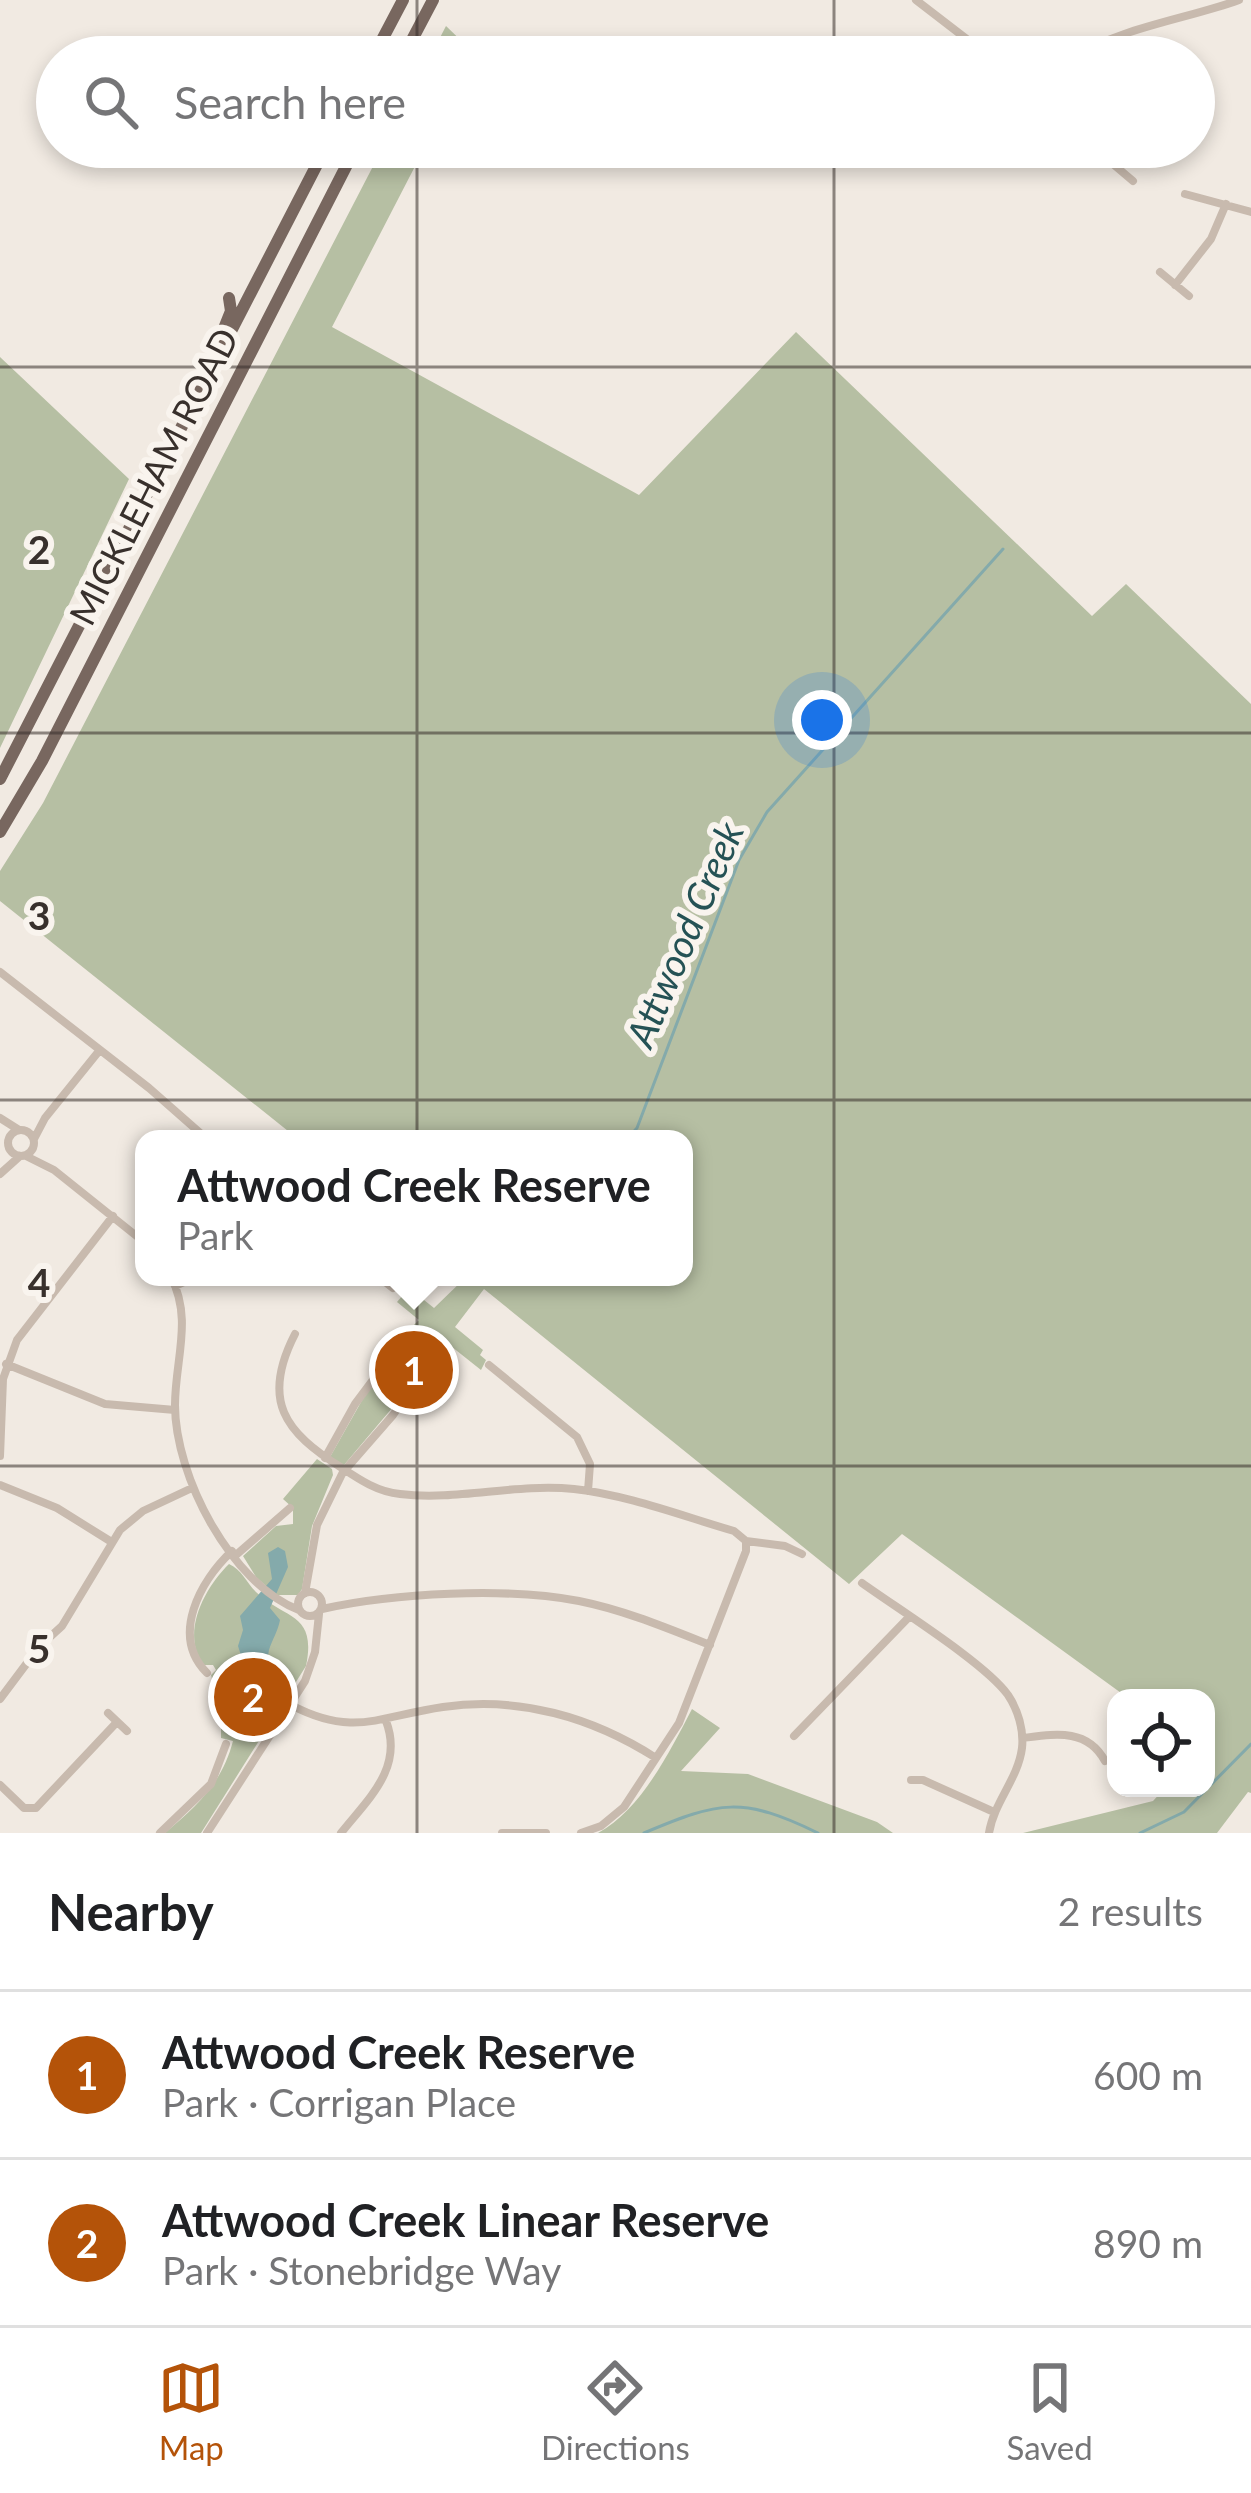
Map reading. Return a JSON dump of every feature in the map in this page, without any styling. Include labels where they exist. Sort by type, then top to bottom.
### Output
[{"type":"main road","points":[[384,36],[403,0]]},
{"type":"main road","points":[[415,36],[433,0]]},
{"type":"main road","name":"MICKLEHAM ROAD","points":[[0,779],[315,168]]},
{"type":"main road","name":"MICKLEHAM ROAD","points":[[0,832],[42,761],[345,168]]},
{"type":"main road","points":[[225,340],[229,298]]},
{"type":"main road","points":[[245,302],[266,320]]},
{"type":"street","points":[[916,0],[963,36]]},
{"type":"street","points":[[1116,36],[1239,0]]},
{"type":"street","points":[[1118,168],[1133,181]]},
{"type":"street","points":[[1185,194],[1251,212]]},
{"type":"street","points":[[1174,285],[1211,239],[1226,204]]},
{"type":"street","points":[[1160,272],[1189,296]]},
{"type":"street","points":[[0,972],[197,1130]]},
{"type":"street","points":[[0,1173],[99,1051]]},
{"type":"street","points":[[0,1118],[28,1136],[54,1170]]},
{"type":"street","points":[[0,1134],[16,1151],[54,1170],[135,1235]]},
{"type":"street","points":[[16,1151],[28,1136]]},
{"type":"street","points":[[0,1456],[6,1364],[31,1318],[112,1216]]},
{"type":"street","points":[[174,1286],[184,1335],[175,1410],[178,1441],[192,1488],[207,1517],[255,1582],[280,1600],[343,1604],[446,1594],[557,1598],[628,1614],[710,1645]]},
{"type":"street","points":[[295,1334],[281,1364],[279,1400],[298,1438],[372,1486],[400,1494],[550,1488],[589,1491],[726,1529],[746,1541]]},
{"type":"street","points":[[6,1364],[88,1399],[126,1408],[175,1410]]},
{"type":"street","points":[[325,1458],[355,1404],[385,1364]]},
{"type":"street","points":[[489,1365],[577,1437],[590,1464],[589,1491]]},
{"type":"street","points":[[207,1833],[291,1705],[311,1666],[315,1639],[311,1570],[322,1509],[344,1470],[423,1372]]},
{"type":"street","points":[[0,1485],[57,1508],[110,1541]]},
{"type":"street","points":[[0,1699],[62,1625],[110,1541],[143,1511],[192,1488]]},
{"type":"street","points":[[207,1673],[194,1656],[190,1616],[214,1570],[290,1508]]},
{"type":"street","points":[[746,1541],[785,1546],[802,1554]]},
{"type":"street","points":[[581,1833],[618,1814],[683,1714],[746,1541]]},
{"type":"street","points":[[862,1583],[1006,1692],[1023,1738],[1016,1772],[988,1833]]},
{"type":"street","points":[[794,1736],[909,1617]]},
{"type":"street","points":[[291,1705],[342,1724],[386,1721],[447,1706],[523,1707],[594,1725],[656,1758]]},
{"type":"street","points":[[108,1713],[127,1731]]},
{"type":"street","points":[[341,1833],[387,1773],[392,1751],[386,1721]]},
{"type":"street","points":[[0,1785],[20,1805],[32,1809],[117,1722]]},
{"type":"street","points":[[1023,1738],[1080,1736],[1094,1744],[1106,1761]]},
{"type":"street","points":[[160,1833],[211,1784],[226,1744]]},
{"type":"street","points":[[911,1780],[923,1780],[994,1812]]},
{"type":"street","points":[[502,1833],[546,1833]]},
{"type":"green space","points":[[372,168],[414,168],[332,327],[639,495],[796,332],[1092,616],[1126,584],[1251,704],[1251,1793],[1217,1833],[1023,1833],[1157,1797],[1215,1797],[1215,1689],[1116,1689],[902,1534],[849,1584],[484,1289],[455,1327],[483,1350],[480,1355],[486,1360],[481,1370],[447,1343],[435,1365],[442,1370],[433,1382],[424,1382],[418,1371],[413,1379],[404,1379],[404,1394],[344,1465],[330,1457],[369,1388],[384,1385],[381,1376],[393,1357],[387,1351],[419,1320],[397,1302],[409,1288],[434,1308],[457,1286],[693,1286],[693,1130],[287,1130],[0,901],[0,871],[43,803]]},
{"type":"green space","points":[[0,357],[129,479],[0,748]]},
{"type":"green space","points":[[317,1459],[333,1475],[312,1526],[302,1589],[298,1595],[276,1595],[256,1577],[243,1556],[276,1526],[293,1524],[293,1508],[283,1499]]},
{"type":"green space","points":[[229,1564],[256,1592],[303,1626],[306,1666],[201,1833],[165,1833],[207,1793],[233,1741],[221,1738],[221,1713],[211,1675],[216,1670],[204,1665],[194,1640],[198,1612]]},
{"type":"green space","points":[[692,1709],[720,1728],[681,1771],[748,1774],[877,1822],[893,1833],[598,1833],[641,1795]]},
{"type":"water","points":[[278,1547],[285,1551],[288,1567],[270,1608],[280,1620],[269,1650],[265,1692],[252,1697],[243,1689],[246,1671],[238,1646],[243,1630],[240,1616],[272,1579],[268,1553]]},
{"type":"waterway","name":"Attwood Creek","points":[[635,1130],[739,860],[767,812],[1003,549]]},
{"type":"waterway","name":"Attwood Creek","points":[[1140,1833],[1184,1812],[1251,1744]]},
{"type":"waterway","name":"Attwood Creek","points":[[644,1833],[693,1814],[731,1807],[769,1813],[818,1833]]},
{"type":"place","name":"Attwood Creek Reserve","points":[[414,1370]]},
{"type":"place","name":"Attwood Creek Linear Reserve","points":[[253,1697]]}]
